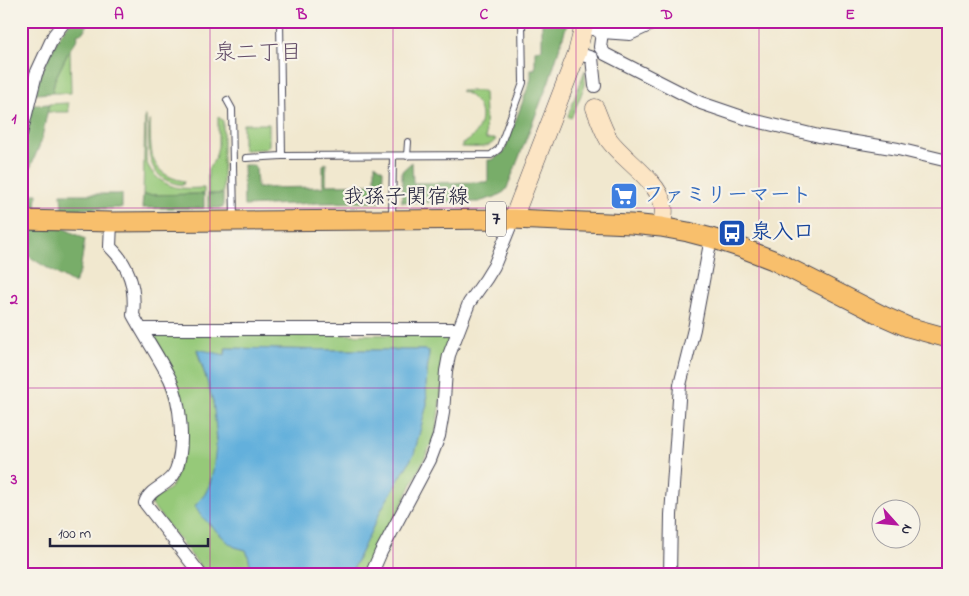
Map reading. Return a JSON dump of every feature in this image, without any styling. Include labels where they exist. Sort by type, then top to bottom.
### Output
[{"type":"main road","name":"我孫子関宿線","points":[[21,220],[111,222],[513,219],[661,227],[711,238],[773,260],[883,316],[908,327],[948,338]]},
{"type":"street","points":[[21,134],[36,74],[54,36],[65,21]]},
{"type":"street","points":[[371,575],[381,552],[430,460],[439,436],[449,355],[469,303],[494,266],[577,53],[584,23],[602,32],[630,34],[658,21]]},
{"type":"street","points":[[602,32],[600,47],[605,54],[701,103],[748,119],[819,136],[898,149],[948,161]]},
{"type":"street","points":[[577,53],[592,58],[595,86]]},
{"type":"street","points":[[595,108],[608,138],[653,185],[659,194],[664,214],[661,227]]},
{"type":"street","points":[[111,222],[110,247],[123,260],[132,282],[133,315],[171,381],[179,410],[182,440],[176,470],[167,483],[148,496],[145,503],[201,575]]},
{"type":"street","points":[[670,575],[671,515],[680,385],[694,329],[711,238]]},
{"type":"street","points":[[141,329],[458,330]]},
{"type":"lane","points":[[280,21],[282,156]]},
{"type":"lane","points":[[246,158],[282,156],[491,155],[499,149],[523,83],[522,21]]},
{"type":"lane","points":[[227,100],[232,109],[234,221]]},
{"type":"lane","points":[[407,156],[408,142]]},
{"type":"lane","points":[[392,220],[393,156]]},
{"type":"green space","points":[[71,21],[87,21],[87,26],[82,33],[77,34],[78,38],[70,49],[55,79],[52,93],[36,94],[40,75],[60,35]]},
{"type":"green space","points":[[542,21],[568,21],[549,81],[504,192],[478,202],[402,202],[402,171],[412,162],[413,183],[488,182],[488,160],[492,160],[504,152],[531,79],[531,69],[535,69],[535,50],[542,49]]},
{"type":"green space","points":[[601,21],[643,21],[622,29],[602,25]]},
{"type":"green space","points":[[70,49],[71,93],[52,93],[55,79]]},
{"type":"green space","points":[[585,70],[583,89],[571,118],[568,116]]},
{"type":"green space","points":[[460,91],[484,91],[486,139],[496,139],[493,143],[481,147],[462,147],[462,144],[468,141],[477,131],[481,118],[478,106],[474,100],[469,95]]},
{"type":"green space","points":[[68,103],[69,112],[47,112],[49,104]]},
{"type":"green space","points":[[49,104],[41,142],[21,190],[21,149],[33,105]]},
{"type":"green space","points":[[145,115],[146,160],[151,170],[159,179],[169,185],[183,188],[204,188],[204,194],[143,195]]},
{"type":"green space","points":[[218,116],[223,121],[223,194],[208,194],[208,169],[215,159],[218,146]]},
{"type":"green space","points":[[149,121],[151,151],[157,167],[172,178],[184,181],[183,185],[170,182],[161,177],[155,170],[149,153]]},
{"type":"green space","points":[[243,124],[269,124],[269,145],[266,149],[243,150]]},
{"type":"green space","points":[[326,163],[326,185],[375,184],[375,164],[383,170],[382,202],[244,206],[243,165],[252,165],[256,168],[257,188],[323,187],[323,165]]},
{"type":"green space","points":[[21,194],[37,194],[36,209],[21,209]]},
{"type":"green space","points":[[61,194],[122,194],[122,208],[62,209]]},
{"type":"green space","points":[[204,194],[204,208],[142,208],[143,195]]},
{"type":"green space","points":[[208,194],[223,194],[223,208],[208,208]]},
{"type":"green space","points":[[21,227],[61,227],[85,239],[80,271],[74,284],[21,251]]},
{"type":"green space","points":[[156,334],[447,335],[449,339],[435,437],[367,575],[350,575],[382,508],[414,454],[427,404],[426,385],[429,352],[425,350],[225,348],[225,355],[197,350],[212,395],[215,412],[216,449],[210,485],[204,496],[195,506],[201,516],[230,544],[246,550],[255,575],[207,575],[152,505],[152,500],[169,489],[173,484],[186,439],[152,339]]},
{"type":"water","points":[[226,348],[429,351],[426,385],[427,404],[414,454],[382,508],[350,575],[255,575],[246,550],[230,544],[201,516],[195,506],[205,494],[210,484],[217,439],[213,401],[197,349],[225,355]]},
{"type":"place","name":"ファミリーマート","points":[[624,196]]},
{"type":"place","name":"泉入口","points":[[732,233]]},
{"type":"district","name":"泉二丁目","points":[[258,54]]}]
